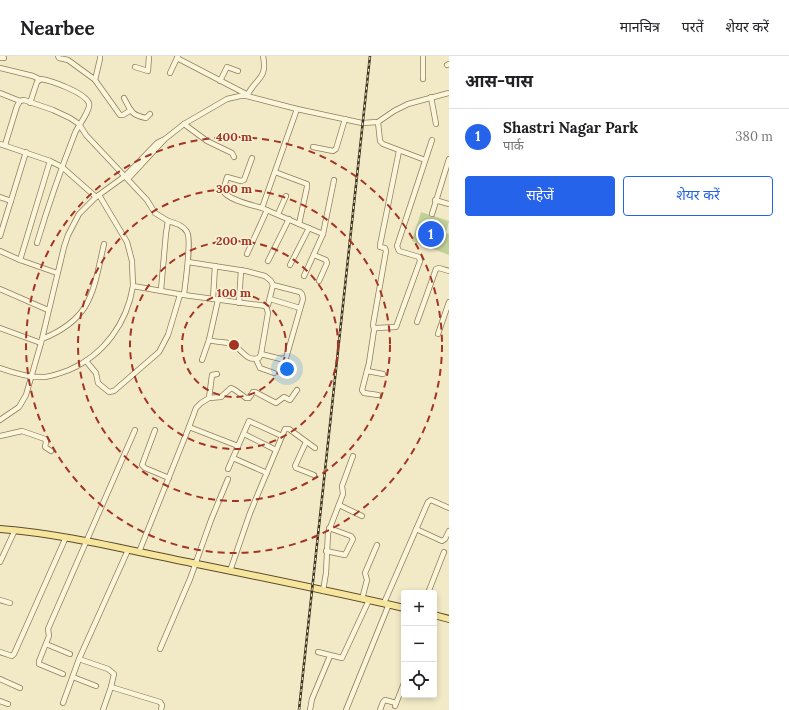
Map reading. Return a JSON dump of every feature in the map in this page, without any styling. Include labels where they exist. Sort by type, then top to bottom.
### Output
[{"type":"main road","points":[[0,529],[66,537],[401,607]]},
{"type":"main road","points":[[437,616],[449,619]]},
{"type":"street","points":[[58,56],[59,58],[68,60],[94,79],[120,115],[123,115],[131,110]]},
{"type":"street","points":[[94,79],[100,56]]},
{"type":"street","points":[[135,67],[148,72],[149,56]]},
{"type":"street","points":[[248,96],[250,90],[264,72],[265,64],[263,56]]},
{"type":"street","points":[[423,56],[423,79]]},
{"type":"street","points":[[170,74],[178,57],[248,96],[297,109],[362,123],[378,122],[394,111],[408,104],[449,93]]},
{"type":"street","points":[[220,81],[227,67],[238,71]]},
{"type":"street","points":[[0,68],[68,87],[89,103],[88,109],[79,124],[62,167],[37,243]]},
{"type":"street","points":[[30,103],[39,79]]},
{"type":"street","points":[[0,93],[62,114],[79,124],[86,135],[147,200],[156,214],[168,221],[180,225],[188,233],[188,262],[182,295],[168,335],[159,352],[114,391],[110,392],[99,384],[96,373],[86,361]]},
{"type":"street","points":[[0,420],[13,412],[21,404],[26,395],[42,341],[57,273],[68,235],[80,214],[97,196],[127,177],[157,143],[165,139],[184,124],[227,99],[248,96]]},
{"type":"street","points":[[430,97],[436,124]]},
{"type":"street","points":[[124,98],[131,110],[137,116],[146,118],[150,114]]},
{"type":"street","points":[[0,368],[17,374],[50,376],[74,368],[86,361],[105,346],[114,336],[130,300],[133,286],[132,262],[127,242],[97,196],[62,167],[26,152],[1,146],[20,101]]},
{"type":"street","points":[[247,254],[264,209],[297,109]]},
{"type":"street","points":[[313,147],[332,151],[335,150],[346,119]]},
{"type":"street","points":[[378,122],[382,143],[425,160]]},
{"type":"street","points":[[184,124],[207,141],[232,153],[234,157]]},
{"type":"street","points":[[374,329],[396,327],[420,261],[419,257],[397,248],[432,140]]},
{"type":"street","points":[[378,394],[363,392],[386,251],[386,249],[380,247],[380,245],[399,151]]},
{"type":"street","points":[[0,236],[26,152]]},
{"type":"street","points":[[252,158],[244,180],[242,181],[229,176],[227,177],[223,192],[239,201],[278,214],[323,234]]},
{"type":"street","points":[[432,214],[449,158]]},
{"type":"street","points":[[20,260],[50,161]]},
{"type":"street","points":[[275,172],[307,184],[299,224]]},
{"type":"street","points":[[443,174],[449,176]]},
{"type":"street","points":[[304,276],[323,234],[334,180]]},
{"type":"street","points":[[278,214],[286,196]]},
{"type":"street","points":[[0,197],[11,201]]},
{"type":"street","points":[[435,200],[449,204]]},
{"type":"street","points":[[268,261],[290,219]]},
{"type":"street","points":[[161,290],[168,221]]},
{"type":"street","points":[[290,265],[309,228]]},
{"type":"street","points":[[0,328],[42,341],[65,328],[86,306],[95,281],[104,244]]},
{"type":"street","points":[[0,251],[57,273]]},
{"type":"street","points":[[314,255],[326,260],[327,263],[319,281]]},
{"type":"street","points":[[188,262],[241,270],[265,276],[273,285],[270,299],[268,305],[266,306]]},
{"type":"street","points":[[213,299],[215,266]]},
{"type":"street","points":[[417,322],[436,269],[439,268],[449,271]]},
{"type":"street","points":[[239,303],[241,270]]},
{"type":"street","points":[[261,354],[281,359],[286,358],[303,297],[301,293],[289,288],[273,285]]},
{"type":"street","points":[[133,286],[182,295],[266,306]]},
{"type":"street","points":[[0,290],[48,310]]},
{"type":"street","points":[[270,299],[300,308]]},
{"type":"street","points":[[202,360],[209,340],[218,300]]},
{"type":"street","points":[[438,334],[449,302]]},
{"type":"street","points":[[209,340],[231,344],[251,359],[259,358],[268,313],[266,306]]},
{"type":"street","points":[[256,359],[260,368],[274,373]]},
{"type":"street","points":[[367,371],[383,374]]},
{"type":"street","points":[[209,398],[212,375],[217,374]]},
{"type":"street","points":[[139,552],[196,408],[209,398],[221,397],[233,388],[246,398],[255,392],[276,403],[284,398],[290,400],[297,390]]},
{"type":"street","points":[[228,469],[249,421],[282,436]]},
{"type":"street","points":[[189,427],[238,446]]},
{"type":"street","points":[[230,571],[285,429],[287,428],[315,448]]},
{"type":"street","points":[[63,674],[39,664],[39,661],[49,635],[49,628],[135,430]]},
{"type":"street","points":[[155,430],[142,465],[145,468],[169,478]]},
{"type":"street","points":[[0,436],[18,431],[25,432],[45,439],[45,447],[51,451]]},
{"type":"street","points":[[244,434],[276,450]]},
{"type":"street","points":[[306,442],[295,467],[314,475]]},
{"type":"street","points":[[323,591],[326,573],[326,551],[329,528],[343,494],[342,486],[353,456]]},
{"type":"street","points":[[234,458],[267,473]]},
{"type":"street","points":[[160,649],[196,564],[211,520],[228,479]]},
{"type":"street","points":[[346,710],[386,603],[429,500],[449,508]]},
{"type":"street","points":[[339,505],[362,516]]},
{"type":"street","points":[[326,551],[345,555],[354,538],[329,528]]},
{"type":"street","points":[[416,529],[442,541],[445,539],[449,531]]},
{"type":"street","points":[[0,562],[15,530]]},
{"type":"street","points":[[0,652],[12,656],[14,654],[66,537]]},
{"type":"street","points":[[362,599],[368,580],[365,573],[377,545]]},
{"type":"street","points":[[63,703],[79,659],[128,550]]},
{"type":"street","points":[[429,590],[444,552]]},
{"type":"street","points":[[0,600],[10,603]]},
{"type":"street","points":[[318,652],[339,659],[343,657],[369,600]]},
{"type":"street","points":[[46,644],[70,654]]},
{"type":"street","points":[[310,710],[312,699],[330,656]]},
{"type":"street","points":[[79,659],[112,671],[114,676],[104,710]]},
{"type":"street","points":[[73,677],[96,686]]},
{"type":"street","points":[[0,679],[20,688]]},
{"type":"street","points":[[111,687],[160,702],[162,705],[161,710]]},
{"type":"street","points":[[380,710],[385,700],[395,705],[401,690]]},
{"type":"street","points":[[0,701],[8,704]]},
{"type":"green space","points":[[421,212],[449,221],[446,233],[449,234],[449,255],[412,241]]},
{"type":"railway","points":[[299,710],[370,56]]},
{"type":"place","name":"Shastri Nagar Park","points":[[431,234]]}]
